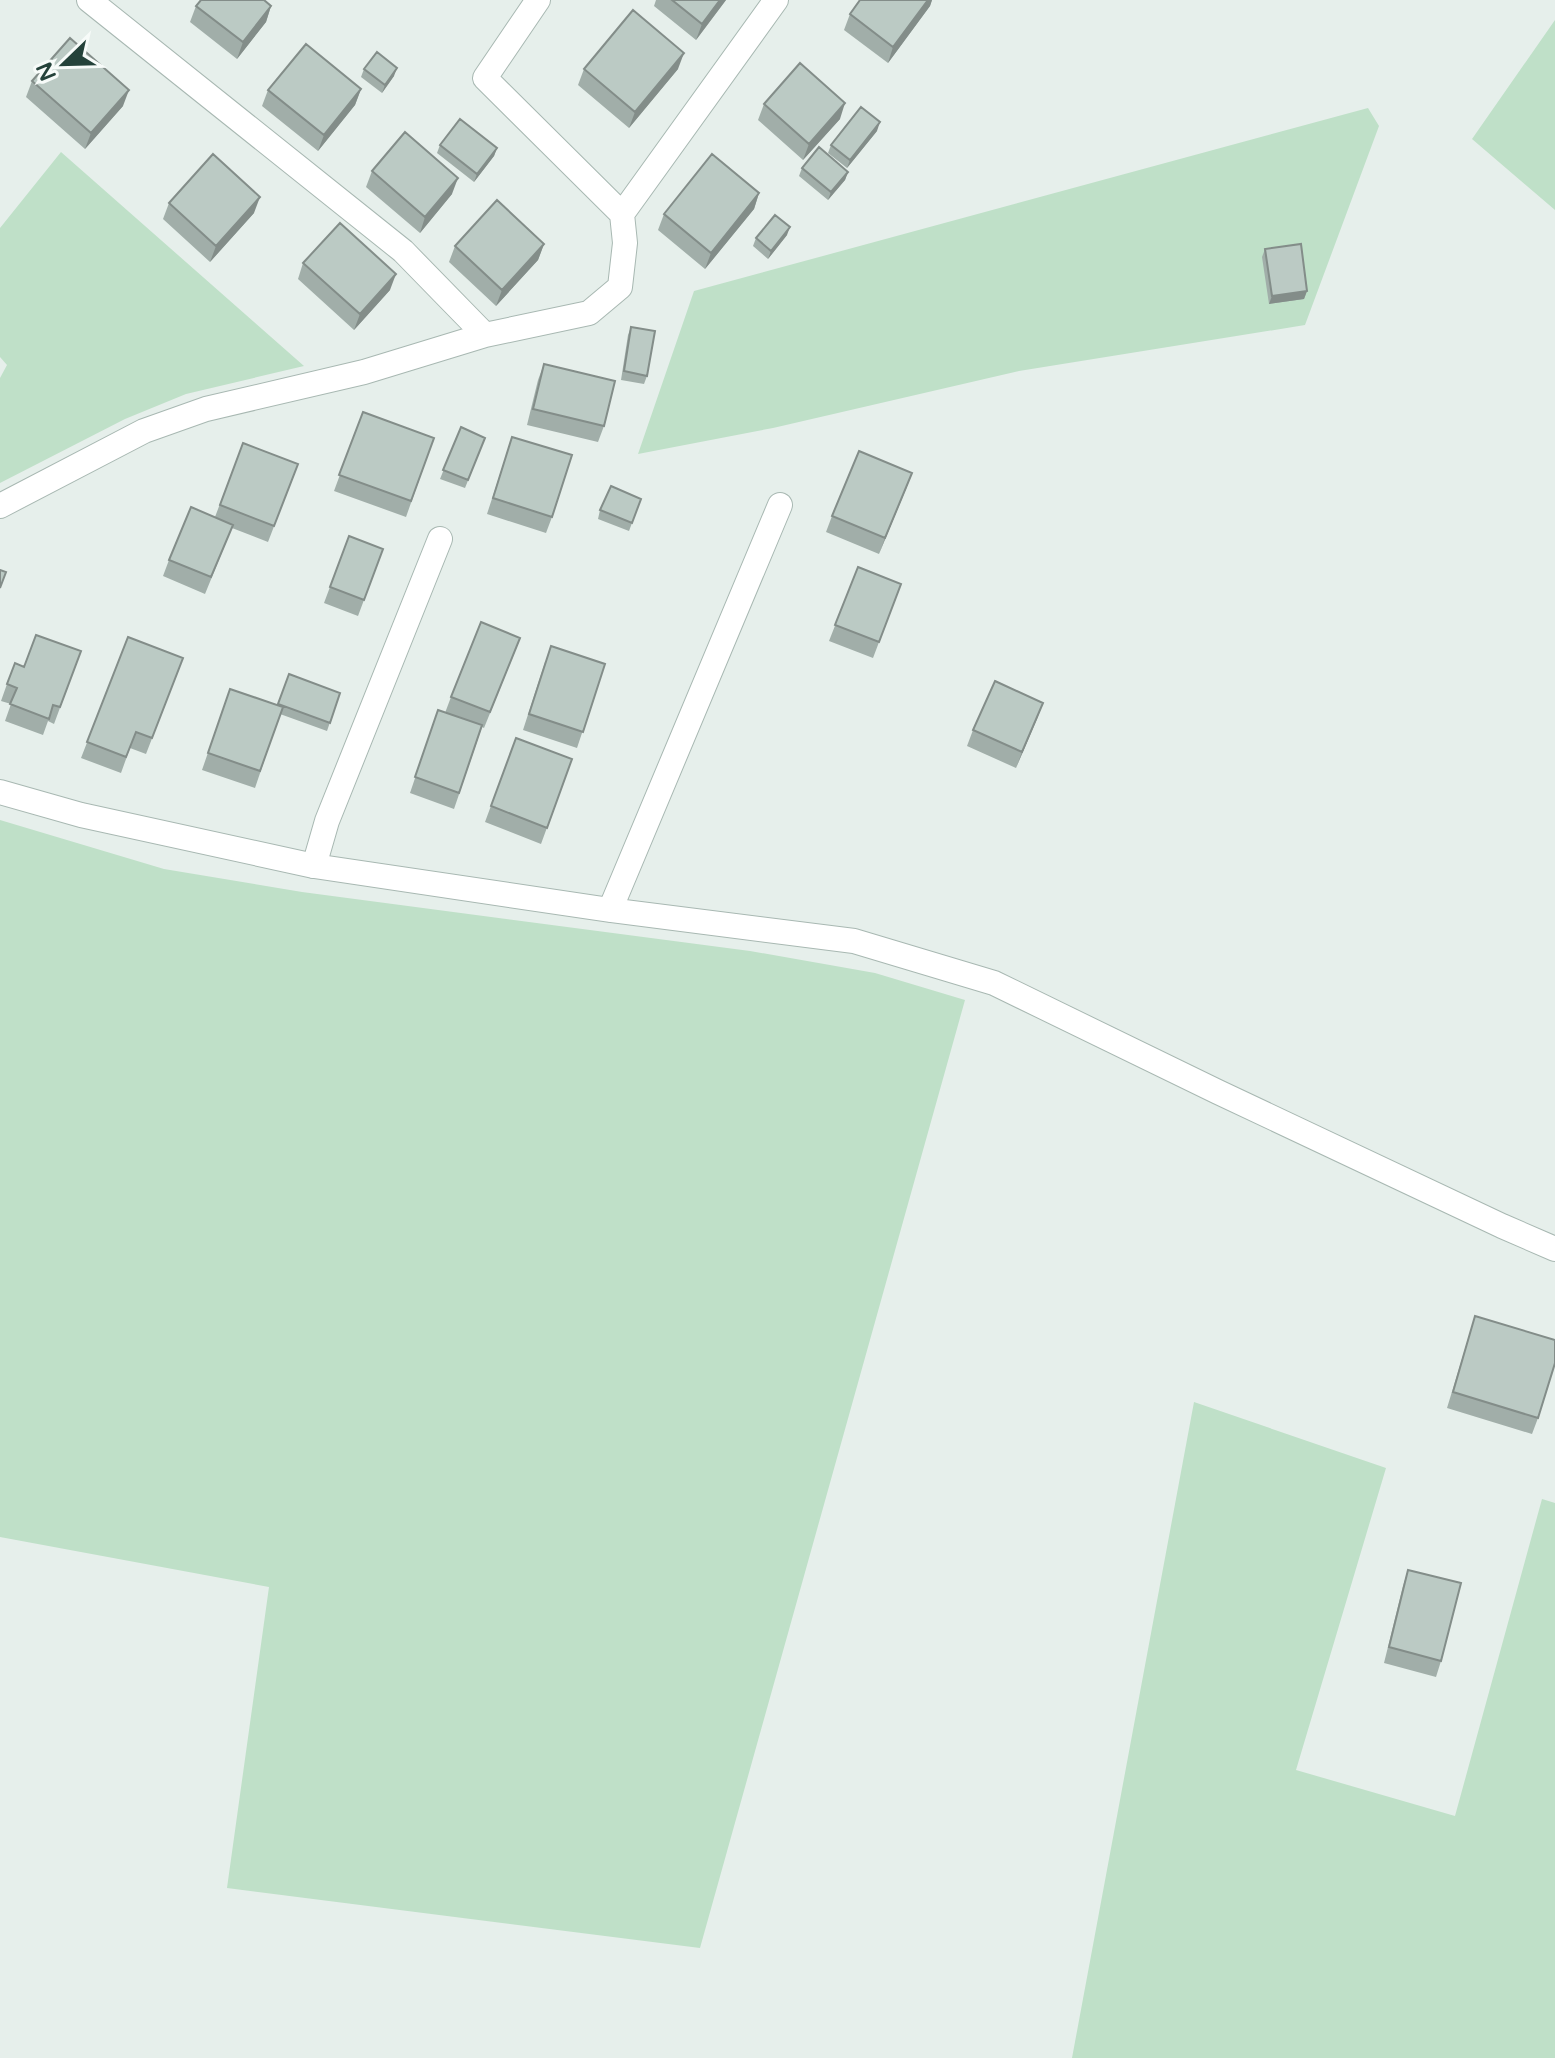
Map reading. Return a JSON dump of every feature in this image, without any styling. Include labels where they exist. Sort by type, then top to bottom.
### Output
[{"type":"street","points":[[89,0],[403,251],[485,335]]},
{"type":"street","points":[[0,506],[144,431],[193,413],[364,372],[485,335],[589,313],[620,287],[625,243],[622,214],[485,78],[538,0]]},
{"type":"street","points":[[622,214],[776,0]]},
{"type":"street","points":[[610,910],[780,505]]},
{"type":"street","points":[[314,866],[327,821],[440,539]]},
{"type":"street","points":[[0,792],[81,815],[314,866],[610,910],[854,941],[994,983],[1218,1092],[1555,1249]]},
{"type":"green space","points":[[1555,20],[1555,210],[1472,139]]},
{"type":"green space","points":[[1368,108],[1379,126],[1305,325],[1019,371],[773,428],[638,454],[694,291]]},
{"type":"green space","points":[[61,152],[304,366],[186,394],[125,419],[0,483],[0,378],[7,365],[0,357],[0,228]]},
{"type":"green space","points":[[0,820],[164,869],[302,892],[750,951],[875,973],[965,1000],[700,1948],[227,1888],[269,1587],[0,1537]]},
{"type":"green space","points":[[1194,1402],[1386,1468],[1296,1770],[1455,1816],[1542,1499],[1555,1503],[1555,2058],[1072,2058]]},
{"type":"building","points":[[201,0],[264,0],[271,6],[243,42],[196,6]]},
{"type":"building","points":[[672,0],[720,0],[702,24]]},
{"type":"building","points":[[860,0],[928,0],[893,47],[850,14]]},
{"type":"building","points":[[633,10],[684,53],[635,112],[584,69]]},
{"type":"building","points":[[70,38],[129,90],[91,133],[32,81]]},
{"type":"building","points":[[306,44],[361,89],[324,135],[268,90]]},
{"type":"building","points":[[377,52],[397,68],[385,85],[364,69]]},
{"type":"building","points":[[800,63],[845,103],[809,144],[764,104]]},
{"type":"building","points":[[861,107],[880,122],[850,160],[831,145]]},
{"type":"building","points":[[460,119],[497,148],[477,174],[440,145]]},
{"type":"building","points":[[405,132],[458,178],[425,217],[372,171]]},
{"type":"building","points":[[819,147],[848,172],[831,192],[802,168]]},
{"type":"building","points":[[213,154],[260,197],[216,246],[169,203]]},
{"type":"building","points":[[712,154],[759,193],[711,253],[664,214]]},
{"type":"building","points":[[497,200],[544,244],[502,290],[455,246]]},
{"type":"building","points":[[775,215],[790,227],[771,251],[756,238]]},
{"type":"building","points":[[340,223],[396,274],[360,314],[303,263]]},
{"type":"building","points":[[1301,244],[1307,291],[1272,296],[1265,249]]},
{"type":"building","points":[[631,327],[655,331],[647,376],[624,371]]},
{"type":"building","points":[[544,364],[615,381],[604,426],[533,409]]},
{"type":"building","points":[[363,412],[434,438],[411,501],[339,475]]},
{"type":"building","points":[[461,427],[485,438],[468,480],[443,470]]},
{"type":"building","points":[[512,437],[572,455],[552,517],[493,498]]},
{"type":"building","points":[[243,443],[298,464],[274,526],[220,505]]},
{"type":"building","points":[[859,451],[912,473],[885,538],[832,516]]},
{"type":"building","points":[[611,486],[641,499],[632,523],[600,510]]},
{"type":"building","points":[[191,507],[233,525],[211,577],[169,560]]},
{"type":"building","points":[[349,536],[383,549],[364,600],[330,587]]},
{"type":"building","points":[[858,567],[901,584],[879,642],[835,625]]},
{"type":"building","points":[[0,570],[6,572],[0,588]]},
{"type":"building","points":[[481,622],[520,638],[490,712],[451,697]]},
{"type":"building","points":[[36,635],[81,651],[60,707],[53,705],[49,719],[10,704],[17,688],[7,684],[15,663],[24,667]]},
{"type":"building","points":[[128,637],[183,658],[152,738],[136,732],[126,757],[87,742]]},
{"type":"building","points":[[551,646],[605,664],[583,732],[529,714]]},
{"type":"building","points":[[289,674],[340,693],[330,723],[278,704]]},
{"type":"building","points":[[995,681],[1043,703],[1022,752],[973,730]]},
{"type":"building","points":[[230,689],[283,707],[260,771],[208,753]]},
{"type":"building","points":[[438,710],[482,725],[459,793],[415,777]]},
{"type":"building","points":[[516,738],[572,759],[547,828],[491,806]]},
{"type":"building","points":[[1475,1316],[1555,1340],[1555,1363],[1538,1418],[1453,1392]]},
{"type":"building","points":[[1408,1570],[1461,1583],[1441,1661],[1389,1647]]}]
